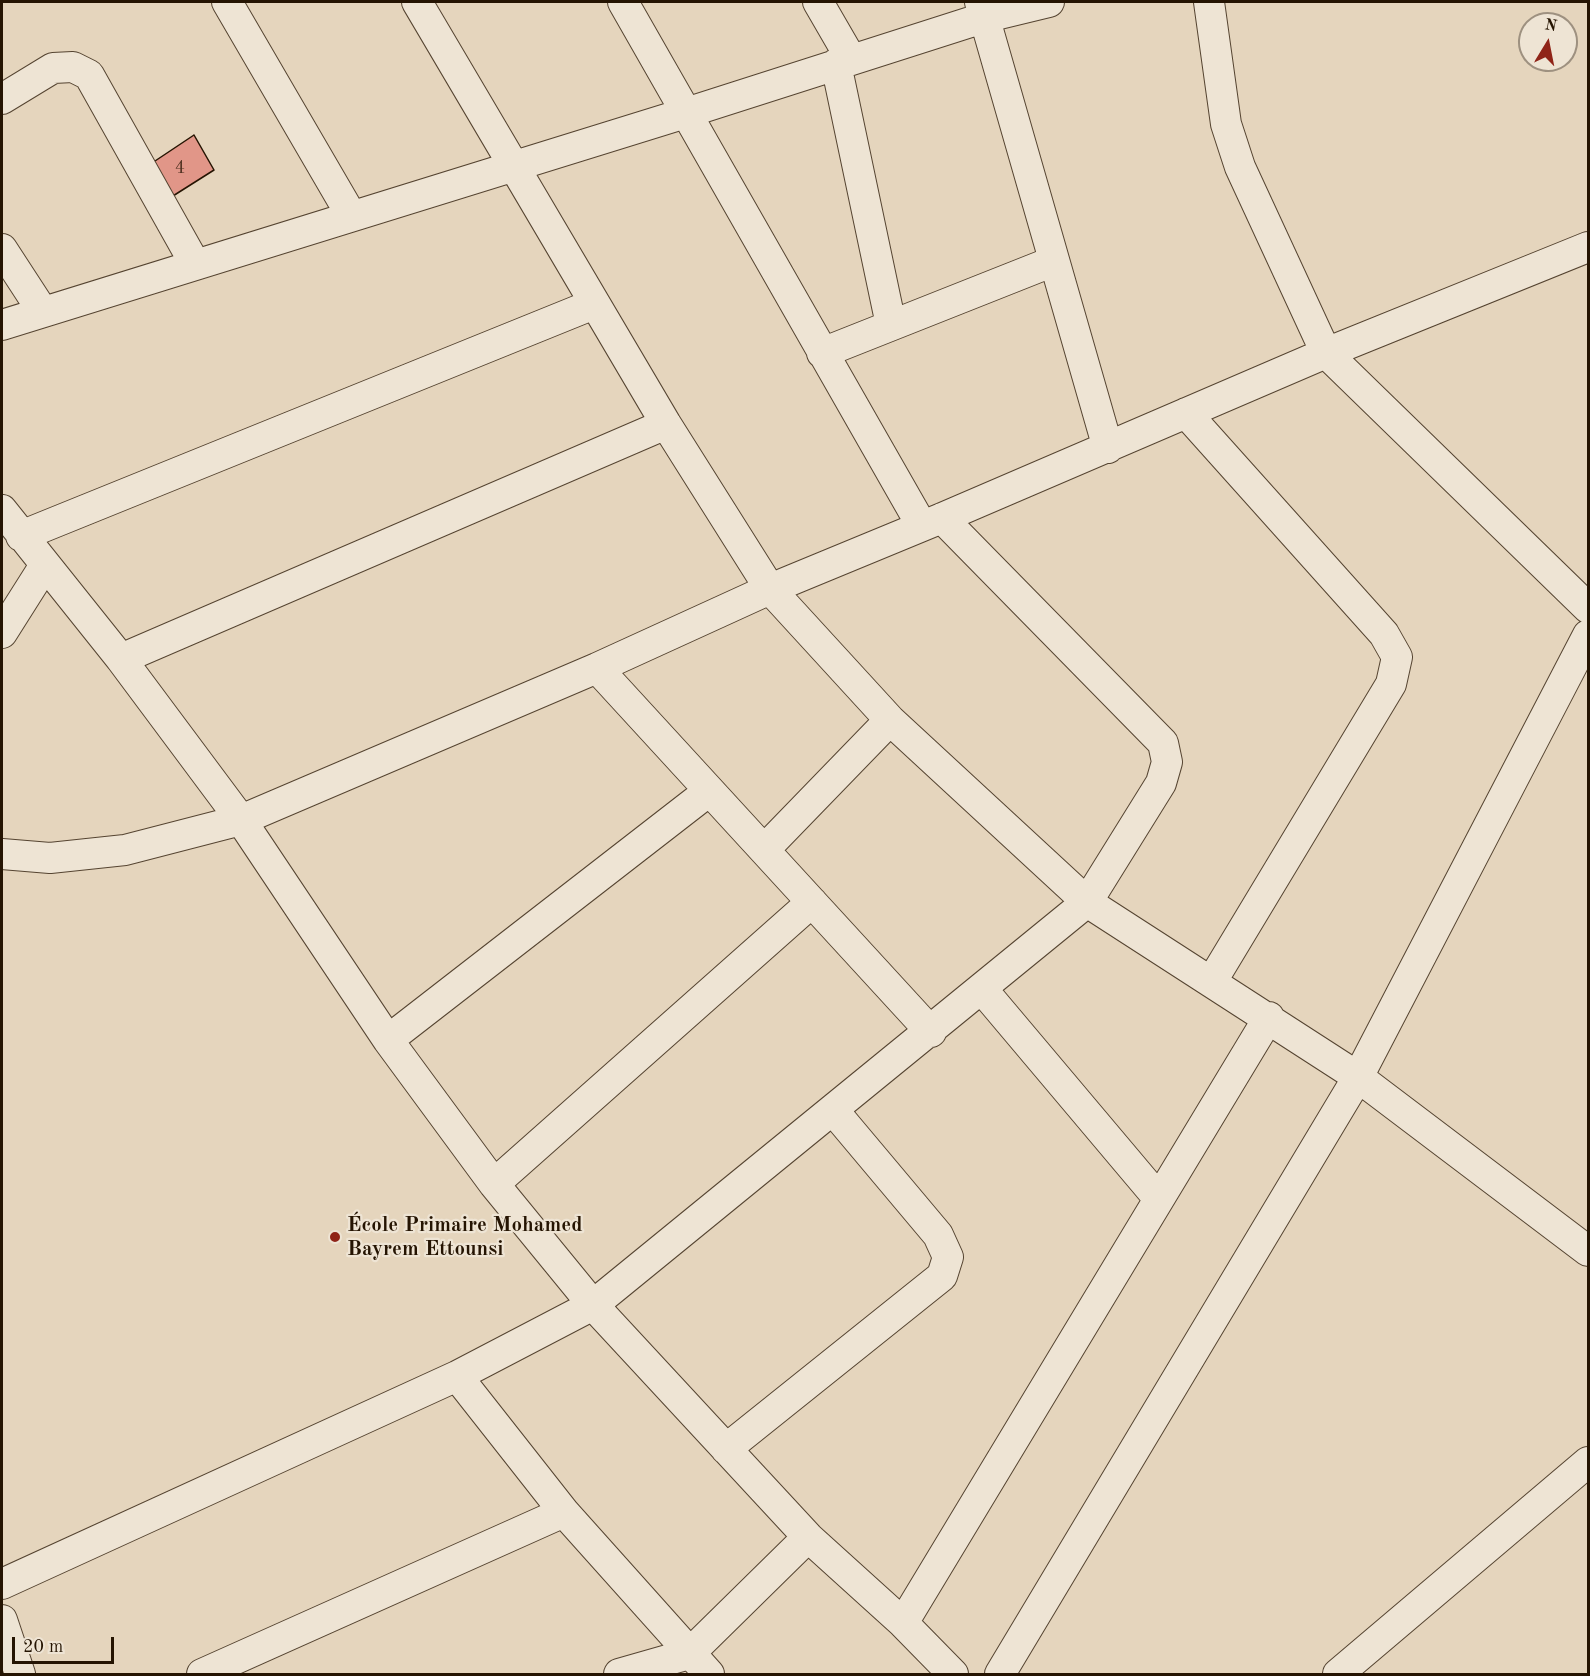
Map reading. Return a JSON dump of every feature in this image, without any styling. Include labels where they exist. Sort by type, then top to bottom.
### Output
[{"type":"street","points":[[227,2],[351,215]]},
{"type":"street","points":[[417,2],[666,424],[770,589],[890,720],[1087,902],[1269,1017],[1358,1077],[1588,1251]]},
{"type":"street","points":[[2,1584],[457,1376],[593,1305],[931,1032],[1087,902],[1161,783],[1167,762],[1163,742],[932,522],[822,353],[689,112],[623,2]]},
{"type":"street","points":[[818,2],[844,62],[891,325]]},
{"type":"street","points":[[2,325],[689,112],[844,62],[981,10],[1049,2]]},
{"type":"street","points":[[1209,2],[1226,124],[1240,167],[1326,353],[1588,608]]},
{"type":"street","points":[[981,10],[1108,448]]},
{"type":"street","points":[[2,99],[53,68],[73,66],[89,75],[195,264]]},
{"type":"street","points":[[2,854],[50,858],[125,850],[241,820],[597,668],[770,589],[1108,448],[1326,353],[1588,247]]},
{"type":"street","points":[[2,249],[43,312]]},
{"type":"street","points":[[822,353],[1054,261]]},
{"type":"street","points":[[21,536],[594,304]]},
{"type":"street","points":[[1186,414],[1384,634],[1397,657],[1391,684],[1212,981]]},
{"type":"street","points":[[121,658],[666,424]]},
{"type":"street","points":[[2,510],[121,658],[241,820],[388,1040],[494,1184],[593,1305],[808,1537],[903,1623],[952,1674]]},
{"type":"street","points":[[2,633],[45,565]]},
{"type":"street","points":[[1000,1674],[1358,1077],[1588,635]]},
{"type":"street","points":[[597,668],[931,1032]]},
{"type":"street","points":[[764,850],[890,720]]},
{"type":"street","points":[[388,1040],[709,791]]},
{"type":"street","points":[[494,1184],[812,902]]},
{"type":"street","points":[[982,989],[1159,1199]]},
{"type":"street","points":[[903,1623],[1269,1017]]},
{"type":"street","points":[[726,1449],[942,1276],[948,1257],[938,1235],[833,1110]]},
{"type":"street","points":[[457,1376],[564,1512],[699,1664]]},
{"type":"street","points":[[1338,1674],[1588,1462]]},
{"type":"street","points":[[202,1674],[564,1512]]},
{"type":"street","points":[[619,1674],[699,1664],[808,1537]]},
{"type":"street","points":[[2,1620],[20,1674]]},
{"type":"building","points":[[194,135],[214,170],[165,201],[146,167]]},
{"type":"place","name":"École Primaire Mohamed Bayrem Ettounsi","points":[[335,1237]]}]
